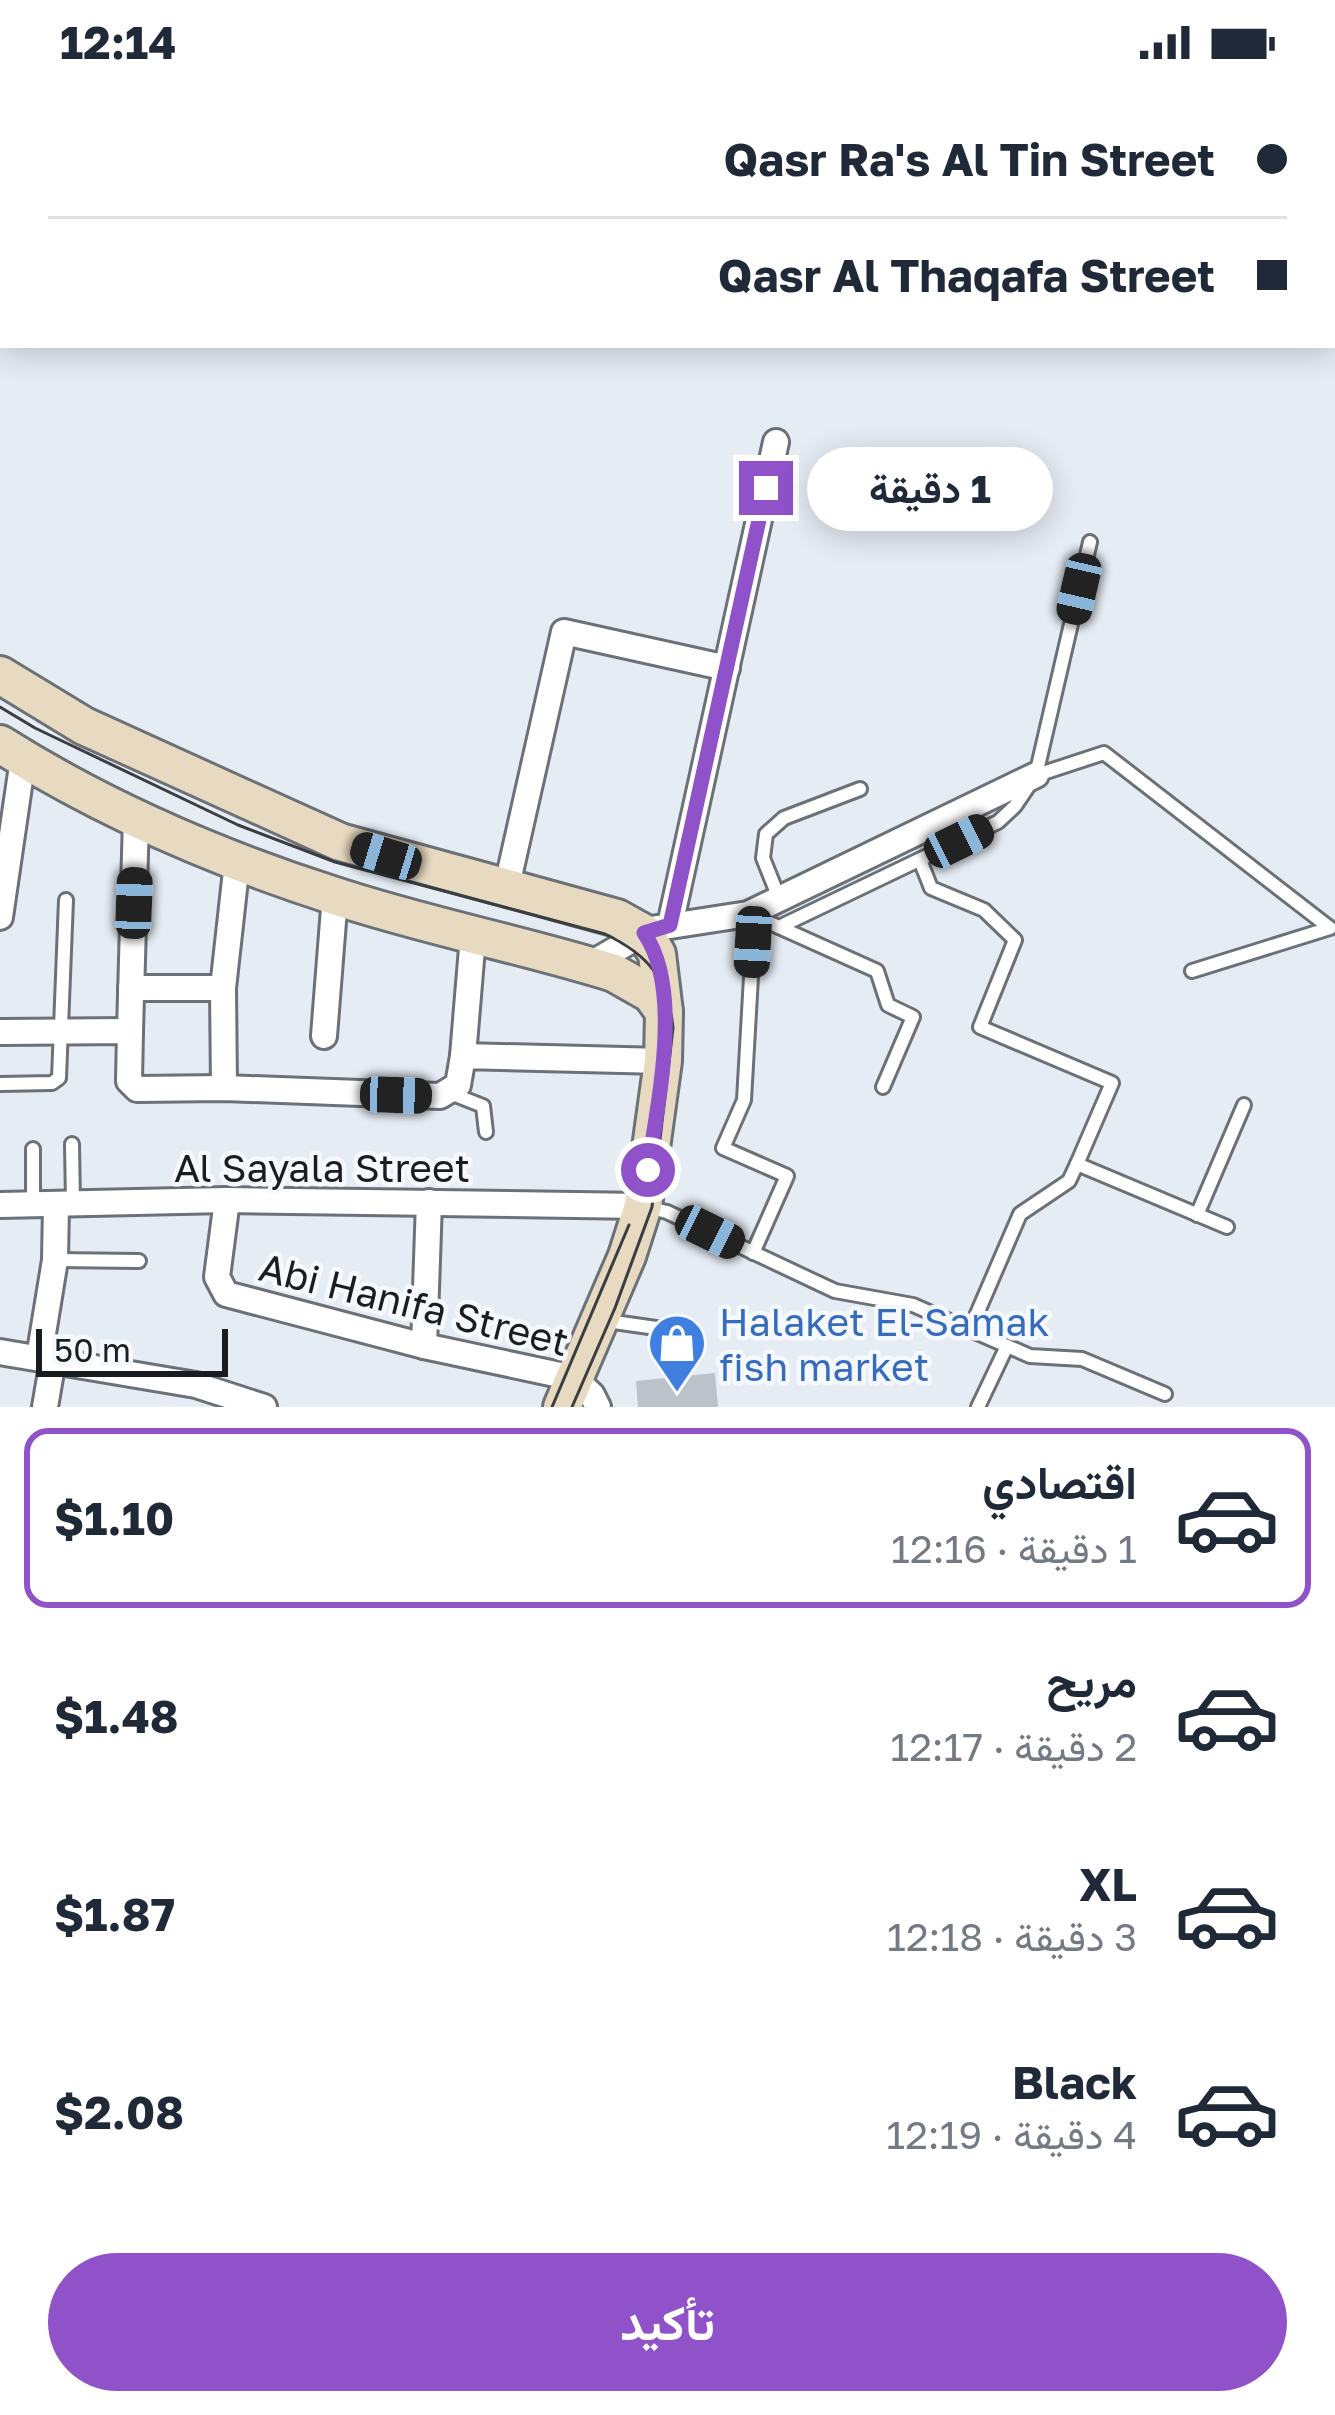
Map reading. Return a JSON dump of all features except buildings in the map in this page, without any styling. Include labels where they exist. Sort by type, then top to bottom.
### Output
[{"type":"main road","points":[[0,675],[84,726],[340,842],[657,929],[663,1061],[644,1206],[568,1393]]},
{"type":"main road","points":[[12,751],[136,818],[237,862],[335,896],[589,965],[639,986],[664,1012]]},
{"type":"street","points":[[657,929],[727,668],[776,442]]},
{"type":"street","points":[[506,890],[564,632],[727,668]]},
{"type":"street","points":[[0,911],[12,751]]},
{"type":"street","points":[[589,965],[657,929],[748,914],[1036,775]]},
{"type":"street","points":[[136,818],[129,1081],[134,1088],[450,1093],[463,1071],[473,936]]},
{"type":"street","points":[[224,1088],[223,988],[237,862]]},
{"type":"street","points":[[324,1036],[335,896]]},
{"type":"street","points":[[131,988],[223,988]]},
{"type":"street","points":[[0,1032],[130,1031]]},
{"type":"street","points":[[463,1056],[663,1061]]},
{"type":"street","name":"Al Sayala Street","points":[[0,1205],[227,1200],[644,1206]]},
{"type":"street","name":"Abi Hanifa Street","points":[[227,1200],[217,1276],[226,1294],[424,1346],[568,1393],[592,1395],[598,1407]]},
{"type":"street","points":[[424,1346],[429,1202]]},
{"type":"street","points":[[45,1407],[54,1204]]},
{"type":"street","points":[[0,1352],[196,1385],[264,1407]]},
{"type":"lane","points":[[779,927],[998,822],[1015,806],[1036,775],[1090,542]]},
{"type":"lane","points":[[1036,775],[1104,753],[1330,928],[1192,970]]},
{"type":"lane","points":[[779,898],[763,858],[766,834],[784,818],[860,789]]},
{"type":"lane","points":[[920,860],[931,888],[984,910],[1015,940],[980,1027],[1112,1083],[1069,1181],[1020,1214],[970,1330]]},
{"type":"lane","points":[[0,1084],[55,1082],[60,1074],[66,899]]},
{"type":"lane","points":[[748,914],[877,971],[888,1005],[913,1017],[883,1087]]},
{"type":"lane","points":[[748,914],[753,942],[744,1100],[723,1148],[787,1176],[753,1253]]},
{"type":"lane","points":[[450,1093],[483,1106],[487,1132]]},
{"type":"lane","points":[[1197,1215],[1244,1105]]},
{"type":"lane","points":[[54,1204],[72,1144]]},
{"type":"lane","points":[[33,1149],[54,1204]]},
{"type":"lane","points":[[1077,1164],[1227,1227]]},
{"type":"lane","points":[[644,1206],[667,1212],[835,1292],[913,1305],[1030,1356],[1082,1359],[1165,1394]]},
{"type":"lane","points":[[55,1260],[140,1261]]},
{"type":"lane","points":[[600,1320],[656,1328],[697,1346]]},
{"type":"lane","points":[[979,1407],[1007,1346]]},
{"type":"tram line","points":[[0,707],[238,825],[335,862],[605,934],[654,970],[673,1028],[652,1207],[572,1407]]},
{"type":"tram line","points":[[552,1407],[629,1225]]},
{"type":"place","name":"Halaket El-Samak fish market","points":[[677,1394]]},
{"type":"route","points":[[648,1170],[663,1061],[664,1012],[656,954],[644,933],[670,925],[766,488]]}]
